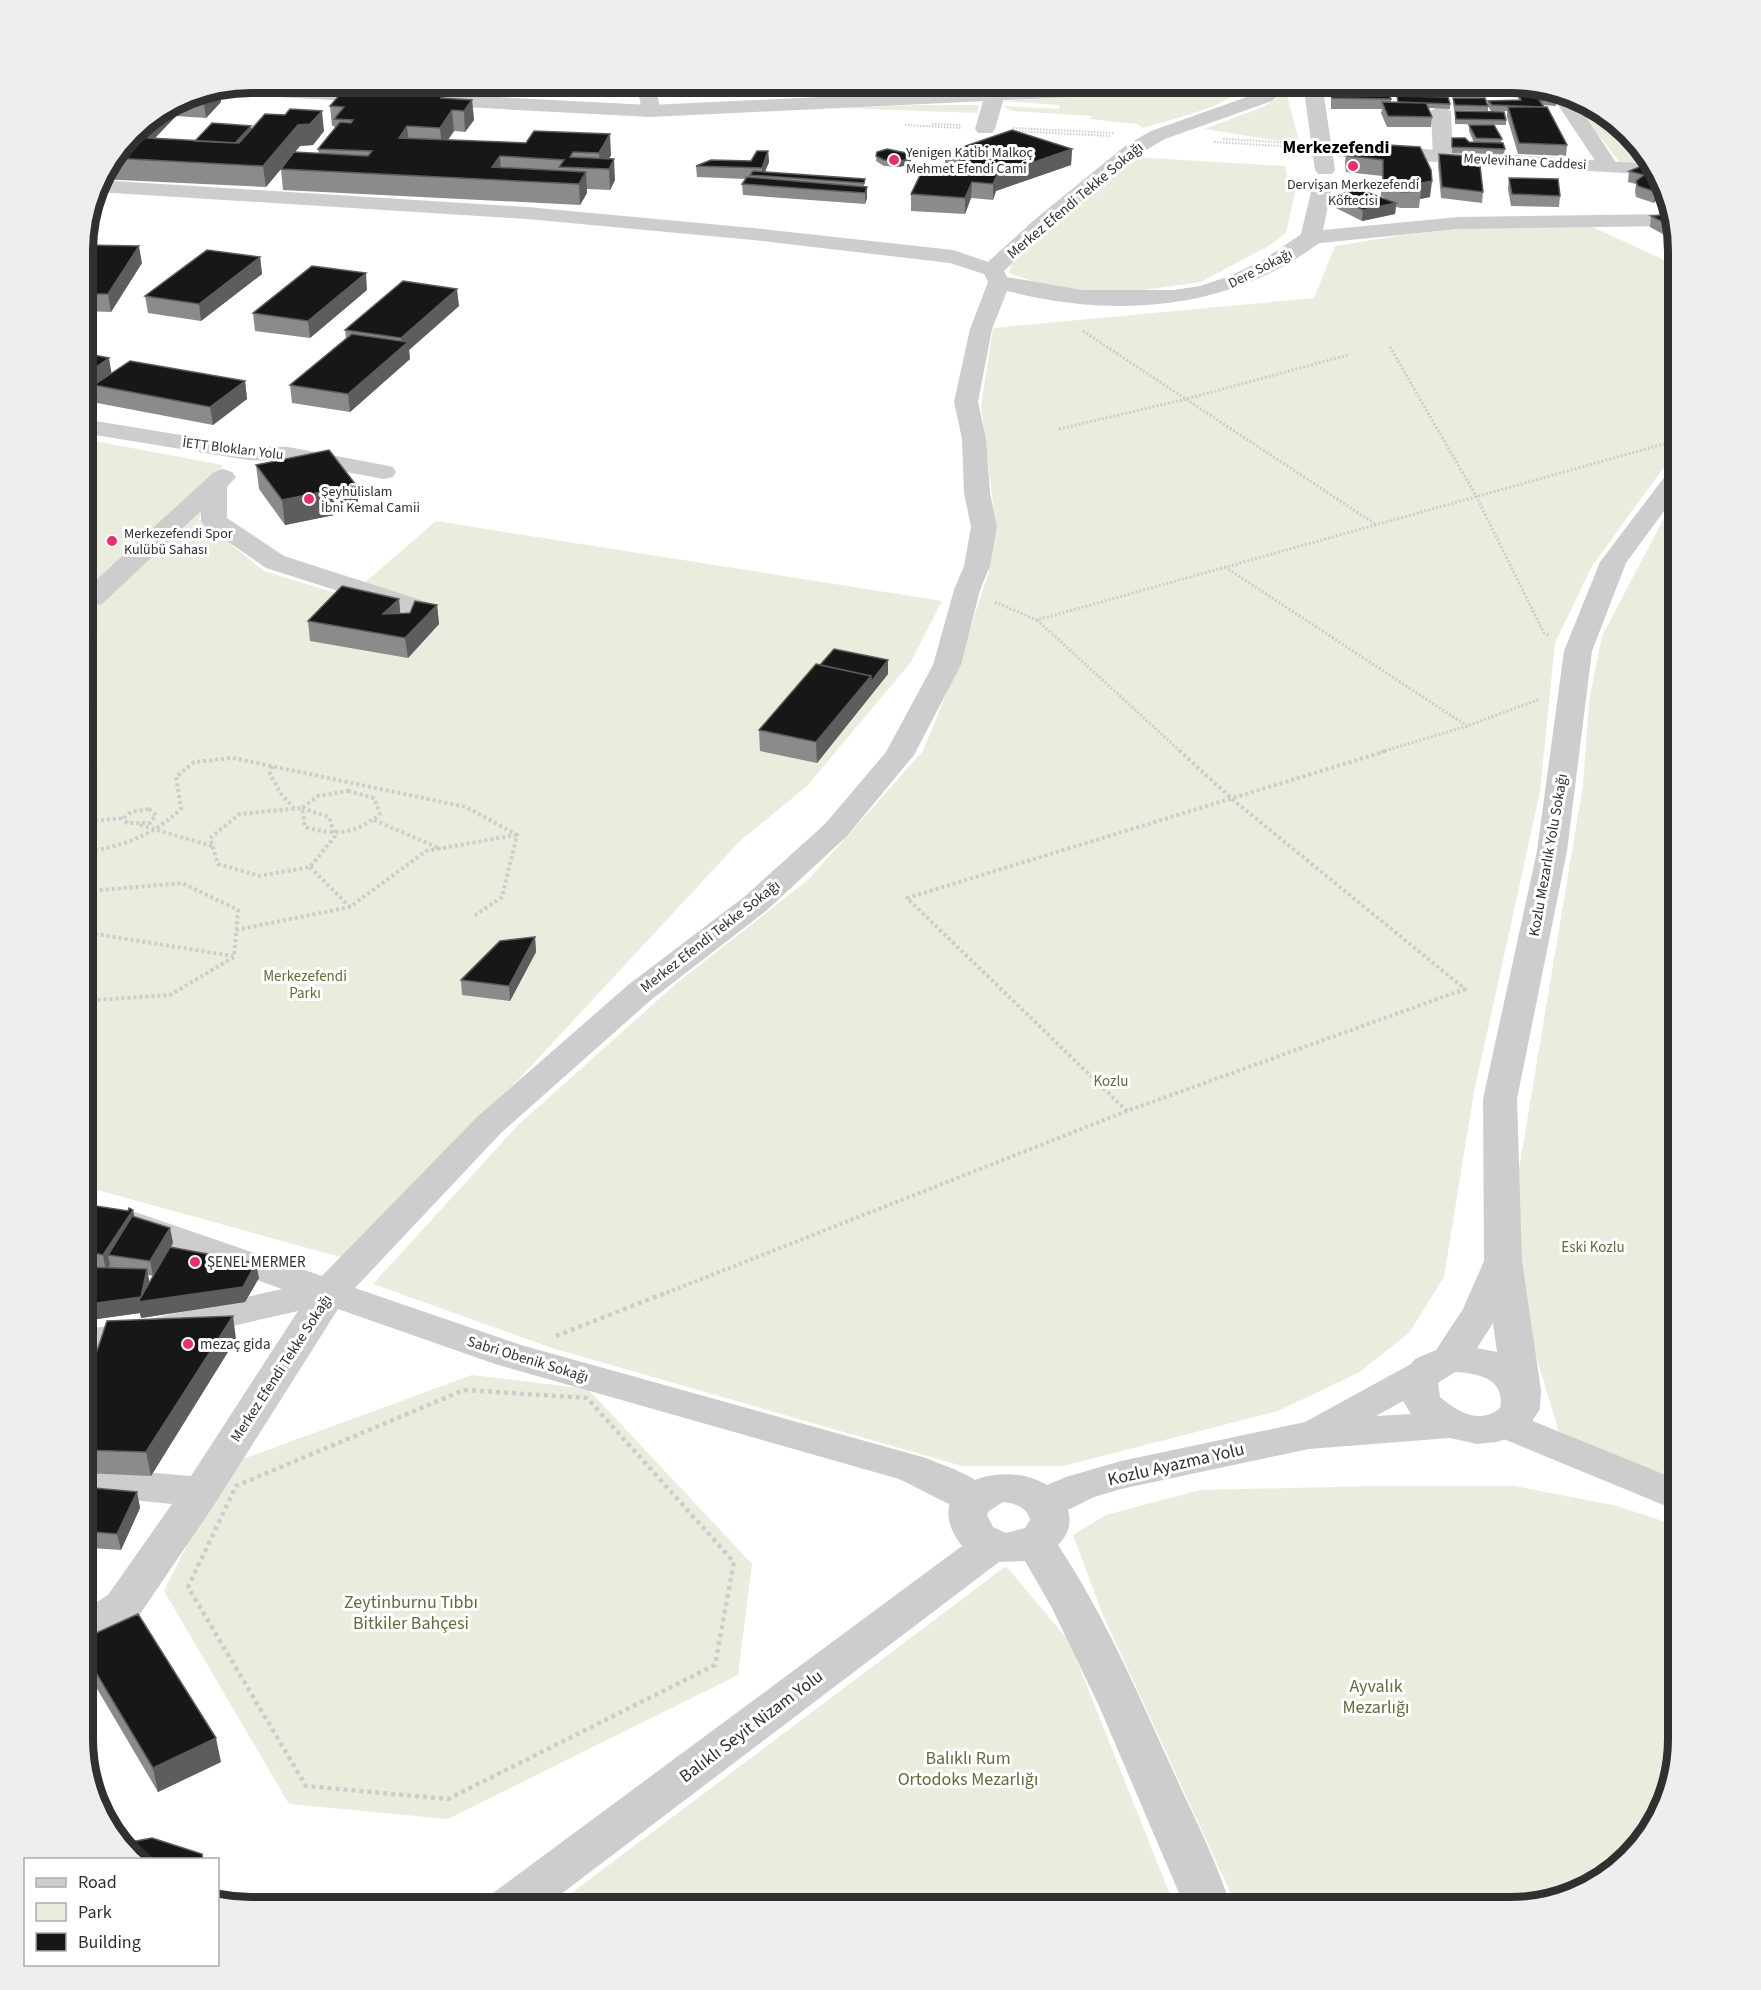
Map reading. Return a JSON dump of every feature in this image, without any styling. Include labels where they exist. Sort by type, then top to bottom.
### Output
[{"type":"street","points":[[317,93],[650,111],[1017,93]]},
{"type":"street","points":[[410,93],[489,102]]},
{"type":"street","points":[[647,93],[650,111]]},
{"type":"street","name":"Merkez Efendi Tekke Sokağı","points":[[93,1624],[123,1606],[202,1492],[330,1291],[489,1125],[640,992],[755,904],[836,830],[899,755],[947,665],[967,590],[977,566],[984,527],[977,493],[974,439],[966,402],[981,328],[995,276],[1040,225],[1141,144],[1158,135],[1265,97],[1270,93]]},
{"type":"street","points":[[1314,93],[1325,171],[1337,180],[1321,192],[1311,238],[1469,222],[1665,220]]},
{"type":"street","points":[[985,129],[995,94]]},
{"type":"street","points":[[1567,104],[1609,166]]},
{"type":"street","points":[[1441,111],[1443,157]]},
{"type":"street","name":"Mevlevihane Caddesi","points":[[1323,149],[1645,169]]},
{"type":"street","name":"Dere Sokağı","points":[[107,187],[562,216],[953,257],[1031,291],[1069,296],[1144,297],[1194,293],[1226,285],[1292,253],[1311,238]]},
{"type":"street","name":"İETT Blokları Yolu","points":[[93,428],[248,453],[288,454],[384,472]]},
{"type":"street","points":[[93,596],[248,453]]},
{"type":"street","points":[[214,486],[214,521],[274,562],[420,609]]},
{"type":"street","name":"Kozlu Mezarlık Yolu Sokağı","points":[[1514,1407],[1503,1261],[1500,1099],[1552,851],[1578,651],[1613,562],[1668,489]]},
{"type":"street","name":"Sabri Obenik Sokağı","points":[[93,1214],[132,1223],[508,1355],[912,1468],[947,1483],[974,1499]]},
{"type":"street","points":[[1448,1425],[1434,1417],[1418,1396],[1418,1384],[1436,1367],[1481,1311],[1503,1261]]},
{"type":"street","points":[[93,1341],[128,1337],[330,1291]]},
{"type":"street","points":[[1309,1435],[1436,1367],[1485,1362],[1500,1368],[1513,1378],[1514,1407]]},
{"type":"street","points":[[1309,1435],[1448,1425],[1479,1431],[1514,1407]]},
{"type":"street","points":[[1514,1407],[1668,1491]]},
{"type":"street","name":"Kozlu Ayazma Yolu","points":[[1040,1523],[1080,1487],[1121,1475],[1309,1435]]},
{"type":"street","points":[[93,1482],[202,1492]]},
{"type":"street","points":[[1040,1523],[1006,1548],[979,1539],[970,1530],[966,1520],[966,1510],[974,1499],[988,1489],[1013,1487],[1036,1495],[1040,1523],[1056,1573],[1161,1789],[1204,1897]]},
{"type":"street","name":"Balıklı Seyit Nizam Yolu","points":[[525,1897],[992,1545]]},
{"type":"path","points":[[1083,331],[1375,524]]},
{"type":"path","points":[[1390,347],[1476,496],[1544,633],[1578,651]]},
{"type":"path","points":[[1059,429],[1186,399],[1348,355]]},
{"type":"path","points":[[1037,620],[1668,443]]},
{"type":"path","points":[[1225,567],[1467,726]]},
{"type":"path","points":[[508,1355],[1127,1110],[1465,989],[1232,799],[1037,620],[967,590]]},
{"type":"path","points":[[1127,1110],[906,898],[1467,726],[1574,686]]},
{"type":"path","points":[[93,851],[117,849],[159,831],[181,809],[177,777],[194,762],[233,758],[466,807],[517,835]]},
{"type":"path","points":[[272,766],[270,774],[281,794],[294,809]]},
{"type":"path","points":[[348,791],[374,798],[380,814],[362,829],[335,836],[305,827],[302,808],[318,796],[348,791]]},
{"type":"path","points":[[302,808],[329,817],[335,836],[310,867],[260,876],[218,864],[210,838],[240,814],[302,808]]},
{"type":"path","points":[[93,821],[124,818],[131,812],[149,809],[156,815],[150,824],[140,825]]},
{"type":"path","points":[[124,818],[127,823],[212,846]]},
{"type":"path","points":[[373,820],[441,849]]},
{"type":"path","points":[[236,930],[350,907],[426,851],[517,835]]},
{"type":"path","points":[[474,916],[502,897],[517,835]]},
{"type":"path","points":[[310,867],[350,907]]},
{"type":"path","points":[[93,891],[182,883],[237,910],[234,957]]},
{"type":"path","points":[[93,934],[234,957]]},
{"type":"path","points":[[93,1000],[170,995],[234,957]]},
{"type":"path","points":[[464,1390],[587,1398],[734,1562],[715,1665],[448,1799],[306,1786],[188,1587],[236,1486],[464,1390]]},
{"type":"green space","points":[[1131,93],[1236,93],[1212,106],[1143,128],[1137,124],[1090,119],[1092,116],[1013,111],[1002,106],[1059,109],[1060,105],[1003,101]]},
{"type":"green space","points":[[1286,93],[1299,141],[1292,143],[1204,129],[1265,106]]},
{"type":"green space","points":[[979,105],[978,113],[841,108]]},
{"type":"green space","points":[[1577,108],[1614,132],[1642,165],[1621,164]]},
{"type":"green space","points":[[1132,157],[1285,166],[1289,185],[1296,187],[1286,233],[1272,244],[1201,282],[1143,290],[1084,291],[1051,288],[1009,273],[1012,263]]},
{"type":"green space","name":"Kozlu","points":[[1588,225],[1668,262],[1668,462],[1592,566],[1555,643],[1540,792],[1474,1092],[1444,1277],[1409,1333],[1358,1373],[1278,1411],[1063,1466],[962,1466],[552,1348],[373,1284],[518,1125],[677,983],[809,879],[923,751],[960,660],[989,571],[993,504],[981,406],[993,328],[1314,298],[1335,246],[1403,235],[1478,227]]},
{"type":"green space","name":"Merkezefendi Parkı","points":[[93,441],[223,465],[199,519],[264,571],[348,597],[436,521],[942,601],[911,662],[807,786],[740,841],[351,1260],[93,1189]]},
{"type":"green space","name":"Eski Kozlu","points":[[1668,514],[1668,1476],[1561,1439],[1505,1253],[1583,785],[1589,701],[1602,636]]},
{"type":"green space","name":"Zeytinburnu Tıbbı Bitkiler Bahçesi","points":[[472,1375],[588,1389],[752,1564],[738,1675],[448,1819],[289,1804],[164,1591],[227,1465]]},
{"type":"green space","name":"Ayvalık Mezarlığı","points":[[1515,1486],[1617,1506],[1668,1523],[1667,1760],[1660,1790],[1652,1809],[1629,1843],[1614,1858],[1580,1881],[1561,1889],[1531,1896],[1232,1897],[1102,1613],[1073,1535],[1106,1515],[1200,1490]]},
{"type":"green space","name":"Balıklı Rum Ortodoks Mezarlığı","points":[[1006,1566],[1069,1641],[1171,1897],[566,1897]]},
{"type":"building","points":[[341,93],[444,93],[441,98],[472,100],[464,111],[452,110],[440,128],[407,126],[399,138],[526,143],[534,131],[610,134],[599,153],[573,152],[570,157],[614,159],[609,169],[559,167],[564,160],[500,156],[492,167],[586,172],[579,184],[281,169],[294,152],[368,156],[372,151],[318,149],[340,122],[351,123],[353,120],[334,119],[344,107],[330,106]]},
{"type":"building","points":[[1332,93],[1388,93],[1391,99],[1332,98]]},
{"type":"building","points":[[1518,93],[1557,100],[1539,100],[1544,107],[1492,105],[1488,101],[1521,100]]},
{"type":"building","points":[[1397,96],[1448,97],[1450,104],[1398,102]]},
{"type":"building","points":[[1453,98],[1485,98],[1488,106],[1455,105]]},
{"type":"building","points":[[1382,102],[1426,103],[1432,117],[1388,116]]},
{"type":"building","points":[[1508,107],[1547,107],[1567,145],[1519,143]]},
{"type":"building","points":[[290,109],[322,111],[310,124],[298,125],[263,166],[123,159],[141,138],[239,143],[265,114],[285,115]]},
{"type":"building","points":[[1455,111],[1504,112],[1506,120],[1456,119]]},
{"type":"building","points":[[212,123],[251,126],[235,143],[195,141]]},
{"type":"building","points":[[1469,125],[1494,125],[1502,139],[1476,138]]},
{"type":"building","points":[[1012,130],[1072,149],[997,175],[993,184],[972,182],[965,198],[911,194],[922,171],[966,173],[967,163],[945,153]]},
{"type":"building","points":[[1452,138],[1465,138],[1469,142],[1503,143],[1505,149],[1452,147]]},
{"type":"building","points":[[1354,143],[1420,147],[1431,170],[1432,181],[1420,183],[1421,191],[1402,192],[1386,187],[1390,184],[1383,180],[1383,160],[1348,156],[1346,148]]},
{"type":"building","points":[[887,149],[912,154],[911,159],[884,160],[876,156],[877,152]]},
{"type":"building","points":[[757,151],[768,151],[762,168],[696,166],[711,160],[751,161]]},
{"type":"building","points":[[1439,154],[1479,157],[1483,192],[1442,187]]},
{"type":"building","points":[[1643,166],[1656,192],[1638,186],[1636,181],[1644,175],[1629,171]]},
{"type":"building","points":[[753,171],[865,179],[864,183],[750,175]]},
{"type":"building","points":[[747,177],[867,187],[865,193],[742,184]]},
{"type":"building","points":[[1509,178],[1558,179],[1560,196],[1512,194]]},
{"type":"building","points":[[1358,189],[1396,203],[1363,210],[1335,196]]},
{"type":"building","points":[[1664,215],[1666,223],[1651,216]]},
{"type":"building","points":[[93,245],[139,246],[108,294],[93,294]]},
{"type":"building","points":[[207,250],[260,257],[199,304],[145,296]]},
{"type":"building","points":[[312,266],[366,273],[308,321],[253,313]]},
{"type":"building","points":[[403,281],[457,289],[401,338],[345,330]]},
{"type":"building","points":[[352,334],[408,342],[348,394],[290,385]]},
{"type":"building","points":[[93,355],[109,358],[93,369]]},
{"type":"building","points":[[130,361],[245,381],[210,407],[94,385]]},
{"type":"building","points":[[329,450],[356,485],[282,500],[256,465]]},
{"type":"building","points":[[342,586],[399,599],[383,614],[410,613],[415,601],[437,605],[405,638],[308,621]]},
{"type":"building","points":[[834,649],[888,660],[871,682],[871,676],[820,665]]},
{"type":"building","points":[[816,664],[871,676],[816,742],[759,730]]},
{"type":"building","points":[[535,937],[509,986],[461,980],[500,941]]},
{"type":"building","points":[[93,1206],[133,1210],[103,1255],[93,1253]]},
{"type":"building","points":[[132,1216],[170,1228],[150,1261],[108,1255]]},
{"type":"building","points":[[170,1247],[256,1263],[243,1287],[138,1302]]},
{"type":"building","points":[[93,1267],[147,1269],[141,1297],[93,1304]]},
{"type":"building","points":[[233,1316],[146,1452],[93,1450],[93,1363],[107,1321]]},
{"type":"building","points":[[93,1488],[137,1492],[117,1534],[93,1532]]},
{"type":"building","points":[[138,1614],[216,1738],[153,1768],[93,1668],[93,1634]]},
{"type":"building","points":[[152,1838],[202,1854],[203,1858],[147,1858],[131,1842]]},
{"type":"place","name":"Yenigen Katibi Malkoç Mehmet Efendi Cami","points":[[894,160]]},
{"type":"place","name":"Dervişan Merkezefendi Köftecisi","points":[[1353,166]]},
{"type":"place","name":"Şeyhülislam İbni Kemal Camii","points":[[309,499]]},
{"type":"place","name":"Merkezefendi Spor Kulübü Sahası","points":[[112,541]]},
{"type":"place","name":"ŞENEL MERMER","points":[[195,1262]]},
{"type":"place","name":"mezaç gida","points":[[188,1344]]},
{"type":"district","name":"Merkezefendi","points":[[1336,147]]}]
